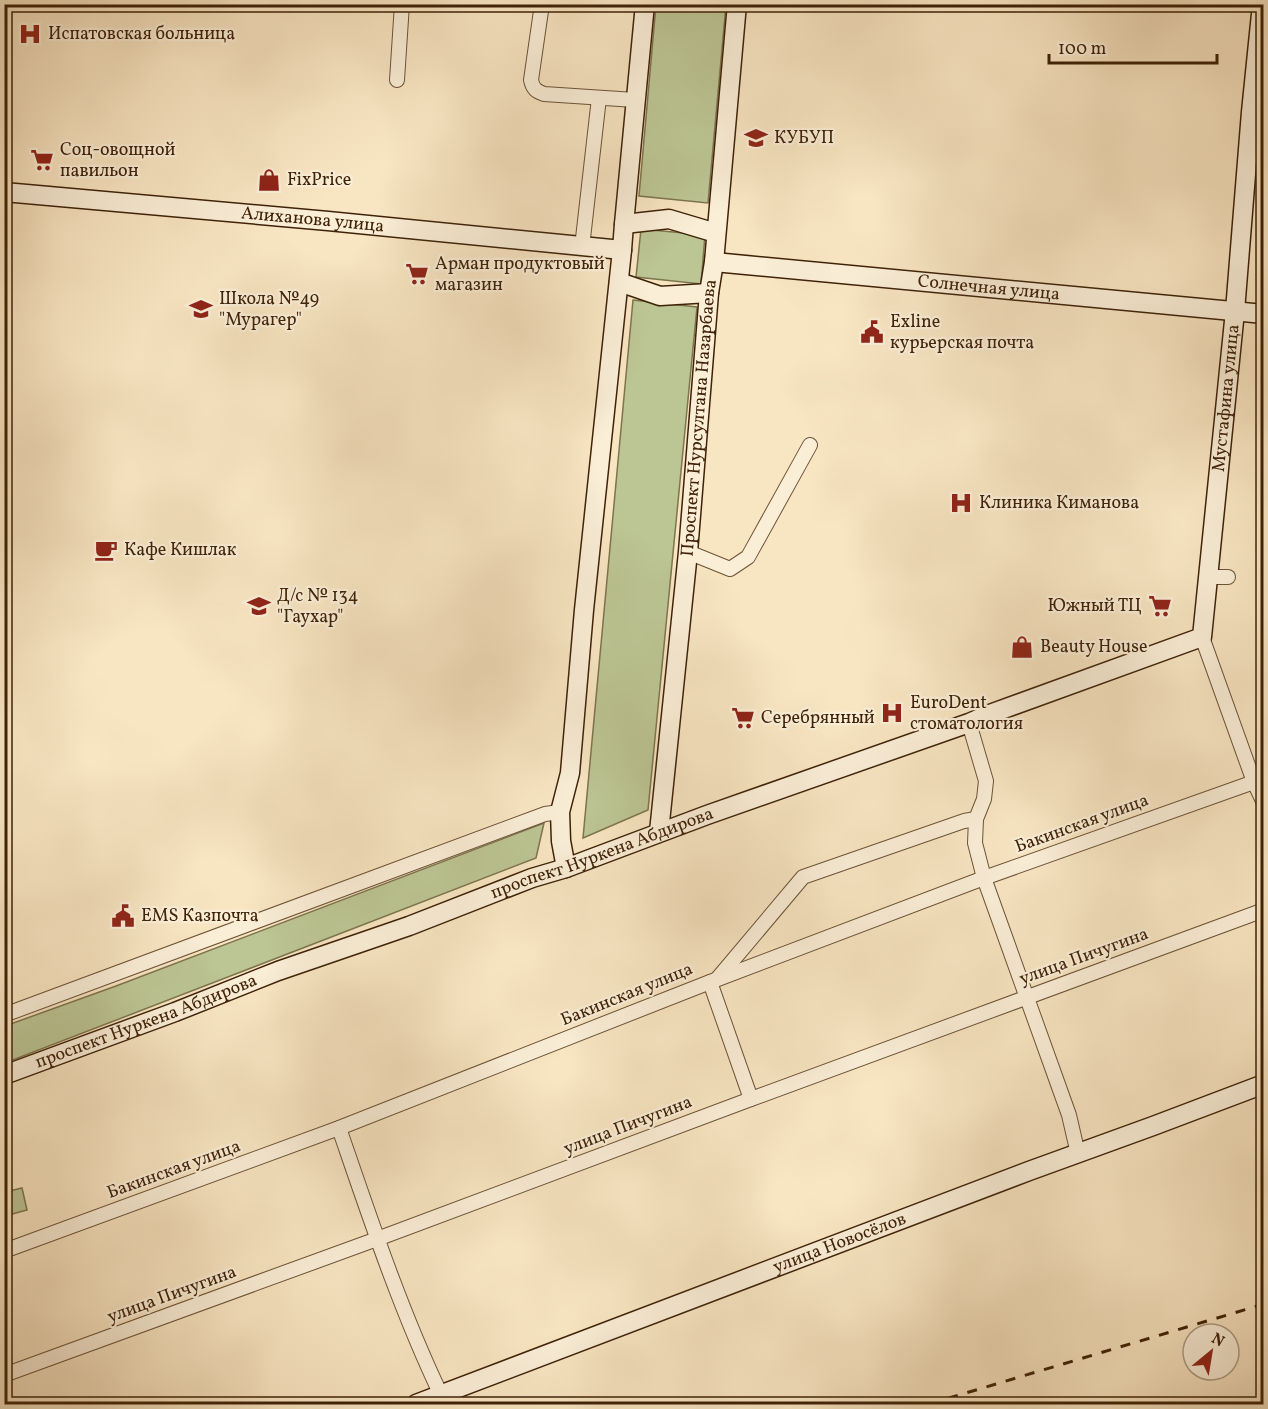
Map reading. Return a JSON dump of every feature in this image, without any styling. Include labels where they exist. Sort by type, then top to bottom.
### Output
[{"type":"main road","points":[[566,868],[561,842],[560,812],[570,773],[584,610],[619,282],[645,4]]},
{"type":"main road","name":"Проспект Нурсултана Назарбаева","points":[[659,832],[688,552],[709,293],[714,262],[737,4]]},
{"type":"main road","name":"Мустафина улица","points":[[1202,637],[1262,4]]},
{"type":"main road","name":"Алиханова улица","points":[[4,192],[622,250]]},
{"type":"main road","points":[[624,224],[669,219],[716,233]]},
{"type":"main road","name":"Солнечная улица","points":[[714,262],[1263,314]]},
{"type":"main road","points":[[619,282],[660,296],[709,293]]},
{"type":"main road","name":"проспект Нуркена Абдирова","points":[[4,1075],[278,971],[409,926],[532,878],[566,868],[659,832],[969,723],[1202,637]]},
{"type":"main road","name":"улица Новосёлов","points":[[416,1404],[1263,1084]]},
{"type":"street","points":[[397,80],[402,4]]},
{"type":"street","points":[[542,4],[532,86],[544,94],[635,100]]},
{"type":"street","points":[[582,247],[599,98]]},
{"type":"street","points":[[688,552],[730,569],[748,557],[810,445]]},
{"type":"street","points":[[1208,577],[1228,577]]},
{"type":"street","name":"Мустафина улица","points":[[1202,637],[1259,779],[1263,803]]},
{"type":"street","points":[[969,723],[986,781],[984,800],[976,819],[975,843],[984,878],[1069,1115],[1078,1154]]},
{"type":"street","name":"Бакинская улица","points":[[4,1251],[339,1128],[713,980],[984,878],[1259,779]]},
{"type":"street","points":[[4,1016],[534,818],[560,812]]},
{"type":"street","points":[[751,1099],[713,980],[803,878],[964,820],[976,819]]},
{"type":"street","name":"улица Пичугина","points":[[4,1376],[1263,910]]},
{"type":"street","points":[[339,1128],[377,1239],[422,1356],[441,1395]]},
{"type":"green space","points":[[656,5],[726,5],[708,203],[639,196]]},
{"type":"green space","points":[[641,229],[705,235],[701,284],[636,277]]},
{"type":"green space","points":[[633,300],[697,307],[648,810],[583,838]]},
{"type":"green space","points":[[544,823],[536,858],[5,1063],[5,1026]]},
{"type":"green space","points":[[22,1188],[27,1210],[5,1216],[5,1192]]},
{"type":"railway","points":[[929,1404],[1264,1304]]},
{"type":"place","name":"Испатовская больница","points":[[30,34]]},
{"type":"place","name":"КУБУП","points":[[756,138]]},
{"type":"place","name":"Соц-овощной павильон","points":[[42,160]]},
{"type":"place","name":"FixPrice","points":[[269,180]]},
{"type":"place","name":"Арман продуктовый магазин","points":[[417,274]]},
{"type":"place","name":"Школа №49 \"Мурагер\"","points":[[201,309]]},
{"type":"place","name":"Exline курьерская почта","points":[[872,332]]},
{"type":"place","name":"Клиника Киманова","points":[[961,503]]},
{"type":"place","name":"Кафе Кишлак","points":[[106,550]]},
{"type":"place","name":"Д/с № 134 \"Гаухар\"","points":[[259,606]]},
{"type":"place","name":"Южный ТЦ","points":[[1160,606]]},
{"type":"place","name":"Beauty House","points":[[1022,647]]},
{"type":"place","name":"EuroDent стоматология","points":[[892,713]]},
{"type":"place","name":"Серебрянный","points":[[743,718]]},
{"type":"place","name":"EMS Казпочта","points":[[123,916]]}]
